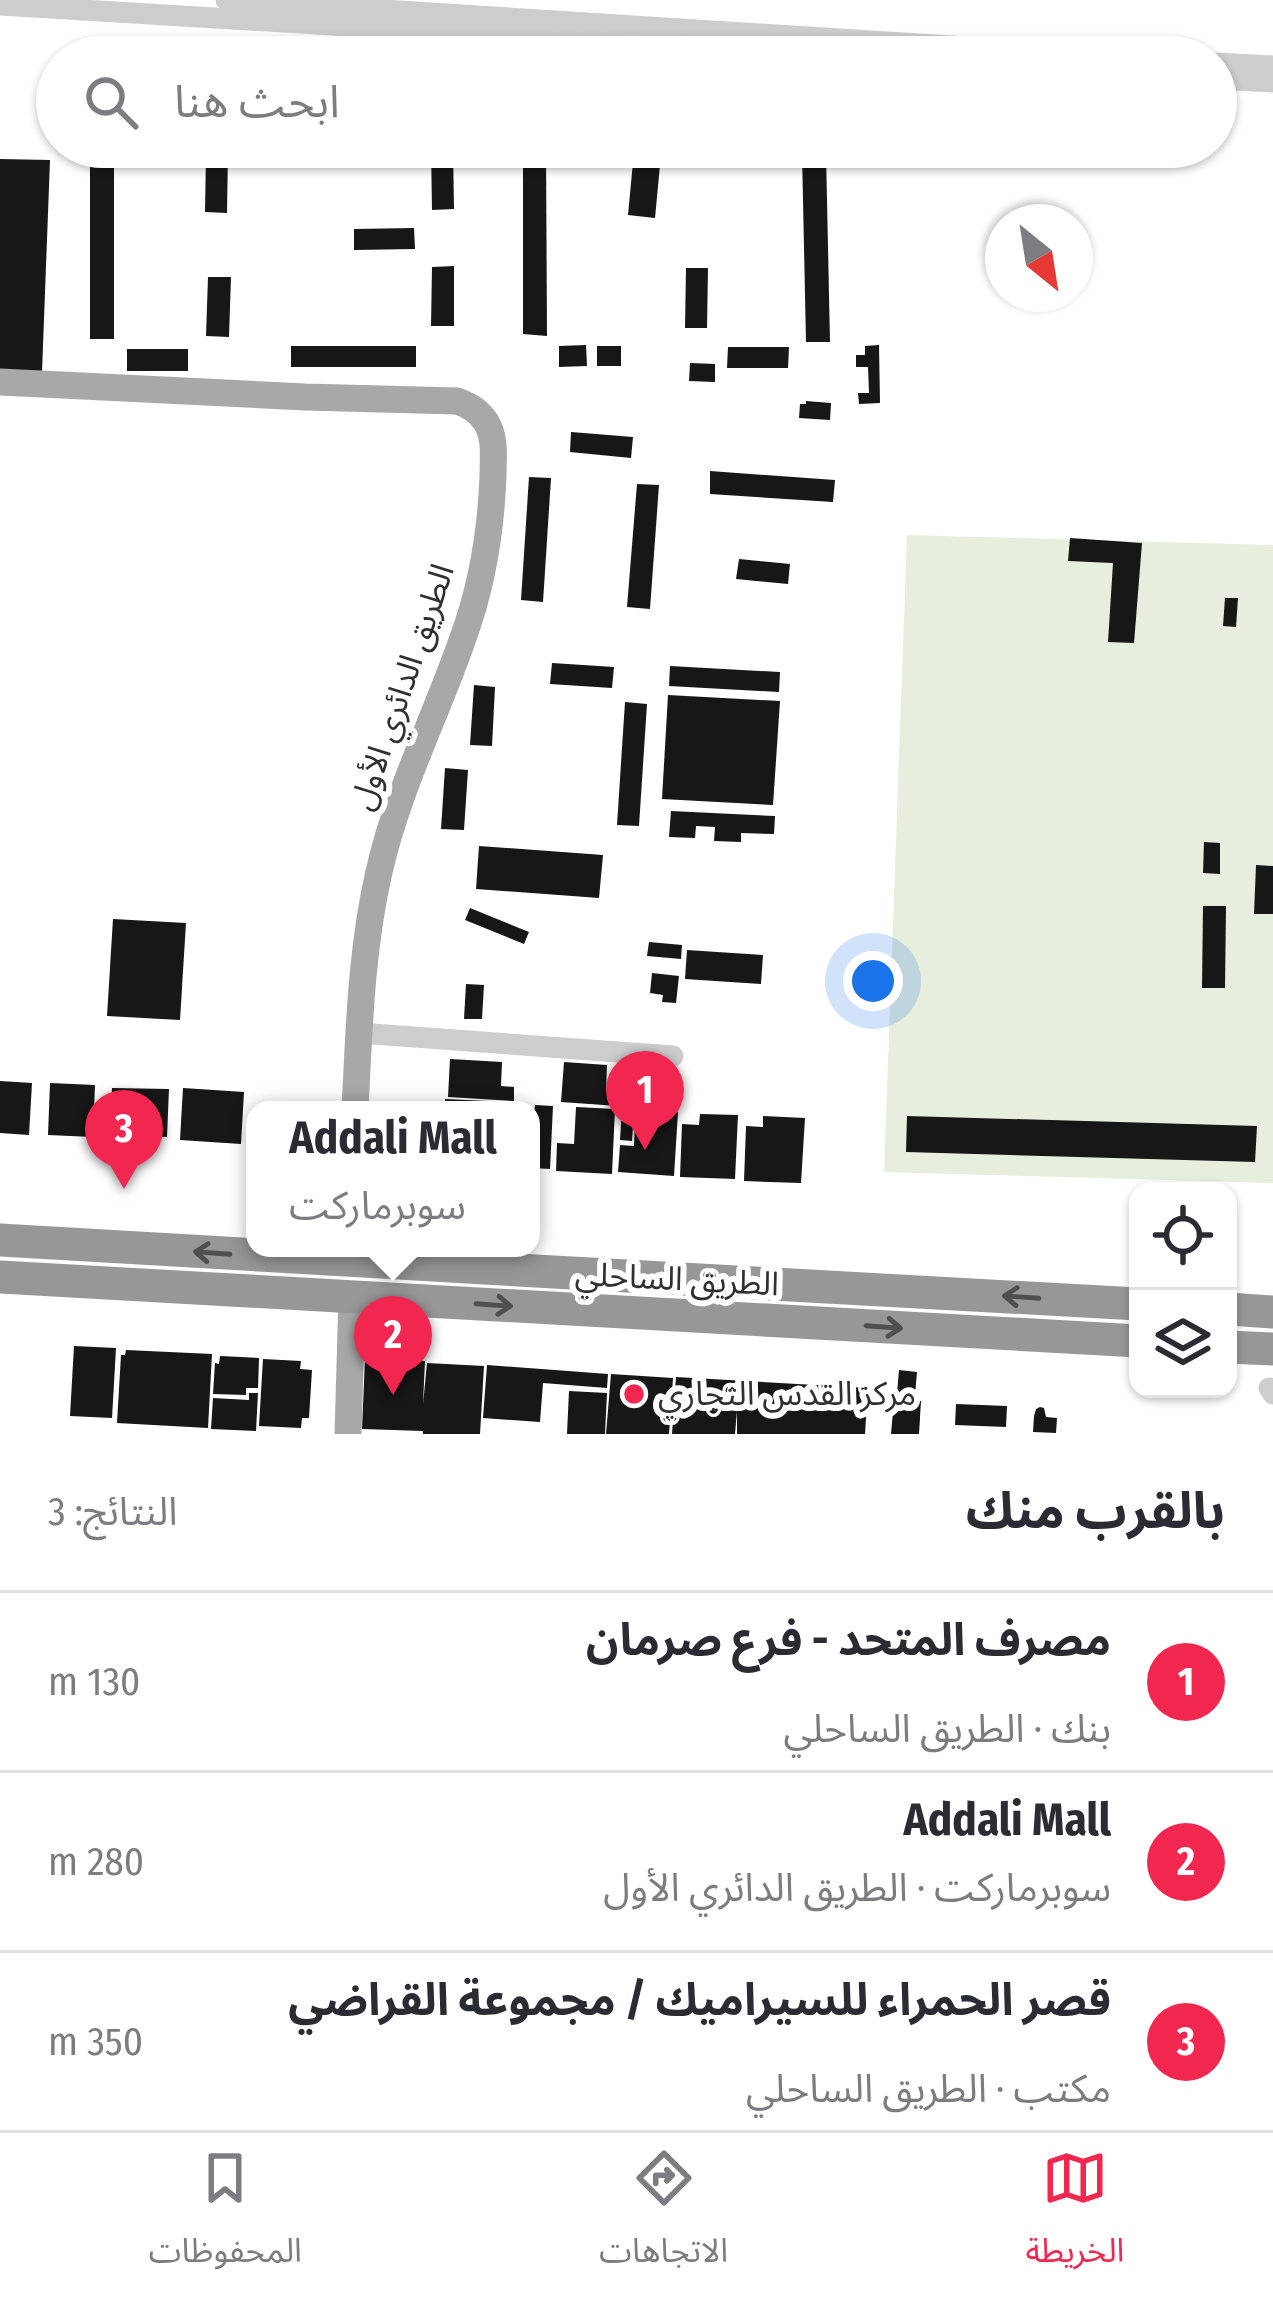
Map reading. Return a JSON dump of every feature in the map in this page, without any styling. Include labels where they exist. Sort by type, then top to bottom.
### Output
[{"type":"highway","name":"الطريق الساحلي","points":[[0,1240],[246,1251]]},
{"type":"highway","name":"الطريق الساحلي","points":[[380,1257],[1129,1303]]},
{"type":"highway","name":"الطريق الساحلي","points":[[0,1277],[1129,1340]]},
{"type":"highway","points":[[1237,1310],[1273,1312]]},
{"type":"highway","points":[[1237,1347],[1273,1349]]},
{"type":"main road","name":"الطريق الدائري الأول","points":[[0,382],[458,400],[473,407],[488,425],[493,440],[492,496],[480,581],[464,638],[384,851],[371,908],[356,1101]]},
{"type":"main road","points":[[348,1434],[352,1296]]},
{"type":"street","points":[[226,0],[793,36]]},
{"type":"street","points":[[0,4],[520,36]]},
{"type":"street","points":[[1237,64],[1273,67]]},
{"type":"street","points":[[1237,80],[1273,82]]},
{"type":"street","points":[[359,1033],[673,1055]]},
{"type":"green space","points":[[907,535],[1273,545],[1273,1183],[884,1172]]},
{"type":"building","points":[[0,159],[36,160],[36,168],[50,168],[42,372],[0,372]]},
{"type":"building","points":[[90,168],[114,168],[114,339],[90,339]]},
{"type":"building","points":[[206,168],[228,168],[227,213],[205,212]]},
{"type":"building","points":[[431,168],[453,168],[454,209],[432,210]]},
{"type":"building","points":[[523,168],[546,168],[547,336],[523,334]]},
{"type":"building","points":[[632,168],[660,168],[655,218],[628,215]]},
{"type":"building","points":[[802,168],[826,168],[830,342],[806,342]]},
{"type":"building","points":[[414,228],[415,249],[354,250],[354,229]]},
{"type":"building","points":[[454,266],[454,326],[431,326],[432,267]]},
{"type":"building","points":[[686,268],[708,268],[707,328],[685,328]]},
{"type":"building","points":[[208,277],[231,277],[229,337],[206,336]]},
{"type":"building","points":[[586,345],[587,366],[559,367],[559,346]]},
{"type":"building","points":[[879,345],[880,403],[859,404],[858,393],[869,393],[868,367],[856,367],[856,355],[865,355],[865,346]]},
{"type":"building","points":[[291,346],[416,346],[416,367],[291,367]]},
{"type":"building","points":[[597,346],[621,346],[621,366],[597,366]]},
{"type":"building","points":[[728,347],[789,347],[788,368],[727,368]]},
{"type":"building","points":[[127,349],[188,349],[188,371],[127,371]]},
{"type":"building","points":[[690,363],[715,364],[715,382],[689,381]]},
{"type":"building","points":[[831,403],[830,420],[799,418],[800,404]]},
{"type":"building","points":[[571,432],[633,437],[631,458],[570,452]]},
{"type":"building","points":[[710,471],[835,480],[833,502],[710,494]]},
{"type":"building","points":[[529,477],[551,478],[543,602],[521,600]]},
{"type":"building","points":[[637,484],[659,485],[650,609],[627,607]]},
{"type":"building","points":[[1070,538],[1142,543],[1134,643],[1108,642],[1113,563],[1068,561]]},
{"type":"building","points":[[739,559],[790,564],[788,584],[736,579]]},
{"type":"building","points":[[1225,598],[1238,598],[1236,627],[1223,626]]},
{"type":"building","points":[[552,663],[614,667],[612,688],[550,684]]},
{"type":"building","points":[[670,666],[780,672],[779,692],[669,686]]},
{"type":"building","points":[[474,685],[495,687],[492,746],[470,745]]},
{"type":"building","points":[[668,695],[780,701],[773,805],[662,799]]},
{"type":"building","points":[[625,702],[647,704],[639,826],[617,825]]},
{"type":"building","points":[[445,768],[468,770],[464,830],[441,829]]},
{"type":"building","points":[[671,811],[775,816],[774,834],[741,833],[741,842],[714,841],[715,827],[696,826],[695,838],[669,837]]},
{"type":"building","points":[[1204,842],[1220,843],[1220,874],[1203,873]]},
{"type":"building","points":[[479,846],[603,855],[599,898],[476,889]]},
{"type":"building","points":[[1256,865],[1273,866],[1273,914],[1254,914]]},
{"type":"building","points":[[1203,906],[1226,906],[1225,988],[1202,988]]},
{"type":"building","points":[[470,908],[529,932],[524,944],[465,920]]},
{"type":"building","points":[[113,919],[186,923],[180,1020],[107,1016]]},
{"type":"building","points":[[649,942],[682,945],[681,959],[647,956]]},
{"type":"building","points":[[687,950],[763,955],[761,984],[685,979]]},
{"type":"building","points":[[652,973],[679,976],[676,1003],[662,1002],[663,995],[650,993]]},
{"type":"building","points":[[466,984],[484,985],[482,1019],[464,1019]]},
{"type":"building","points":[[450,1059],[502,1062],[501,1086],[514,1087],[514,1101],[448,1097]]},
{"type":"building","points":[[564,1062],[607,1065],[606,1091],[619,1092],[618,1106],[561,1102]]},
{"type":"building","points":[[637,1075],[679,1075],[679,1109],[645,1109],[678,1112],[674,1176],[618,1172],[620,1145],[634,1146]]},
{"type":"building","points":[[0,1081],[32,1083],[29,1135],[0,1133]]},
{"type":"building","points":[[50,1083],[95,1085],[93,1137],[48,1135]]},
{"type":"building","points":[[112,1088],[169,1089],[167,1137],[110,1135]]},
{"type":"building","points":[[183,1088],[244,1092],[241,1144],[180,1140]]},
{"type":"building","points":[[540,1105],[553,1106],[550,1169],[540,1168]]},
{"type":"building","points":[[576,1107],[615,1109],[612,1174],[556,1171],[557,1143],[574,1144]]},
{"type":"building","points":[[622,1107],[634,1108],[632,1141],[620,1140]]},
{"type":"building","points":[[700,1114],[738,1115],[735,1179],[680,1177],[682,1124],[699,1125]]},
{"type":"building","points":[[763,1116],[805,1118],[801,1183],[744,1181],[746,1126],[763,1127]]},
{"type":"building","points":[[907,1116],[1257,1126],[1255,1162],[906,1152]]},
{"type":"building","points":[[74,1346],[116,1348],[112,1418],[70,1416]]},
{"type":"building","points":[[126,1350],[212,1354],[208,1428],[117,1423],[121,1355]]},
{"type":"building","points":[[220,1356],[259,1358],[258,1388],[246,1388],[246,1395],[213,1394],[215,1363],[219,1364]]},
{"type":"building","points":[[365,1358],[425,1361],[423,1404],[427,1363],[484,1366],[480,1434],[362,1429]]},
{"type":"building","points":[[263,1359],[301,1361],[300,1369],[312,1370],[309,1418],[302,1418],[301,1428],[259,1426]]},
{"type":"building","points":[[487,1365],[608,1374],[607,1388],[543,1383],[540,1422],[483,1418]]},
{"type":"building","points":[[899,1370],[917,1372],[915,1395],[897,1393]]},
{"type":"building","points":[[611,1374],[673,1378],[669,1434],[606,1434]]},
{"type":"building","points":[[676,1377],[868,1388],[865,1434],[737,1434],[737,1411],[735,1434],[672,1434]]},
{"type":"building","points":[[569,1391],[607,1393],[605,1434],[567,1434]]},
{"type":"building","points":[[249,1393],[258,1393],[256,1431],[211,1429],[213,1398],[249,1400]]},
{"type":"building","points":[[894,1400],[921,1401],[919,1434],[891,1434]]},
{"type":"building","points":[[956,1404],[1007,1406],[1006,1427],[955,1425]]},
{"type":"building","points":[[1040,1407],[1046,1417],[1057,1418],[1056,1433],[1033,1432]]},
{"type":"place","name":"مصرف المتحد - فرع صرمان","points":[[645,1150]]},
{"type":"place","name":"قصر الحمراء للسيراميك / مجموعة القراضي","points":[[124,1189]]},
{"type":"place","name":"مركز القدس التجاري","points":[[634,1394]]},
{"type":"place","name":"Addali Mall","points":[[393,1395]]}]
